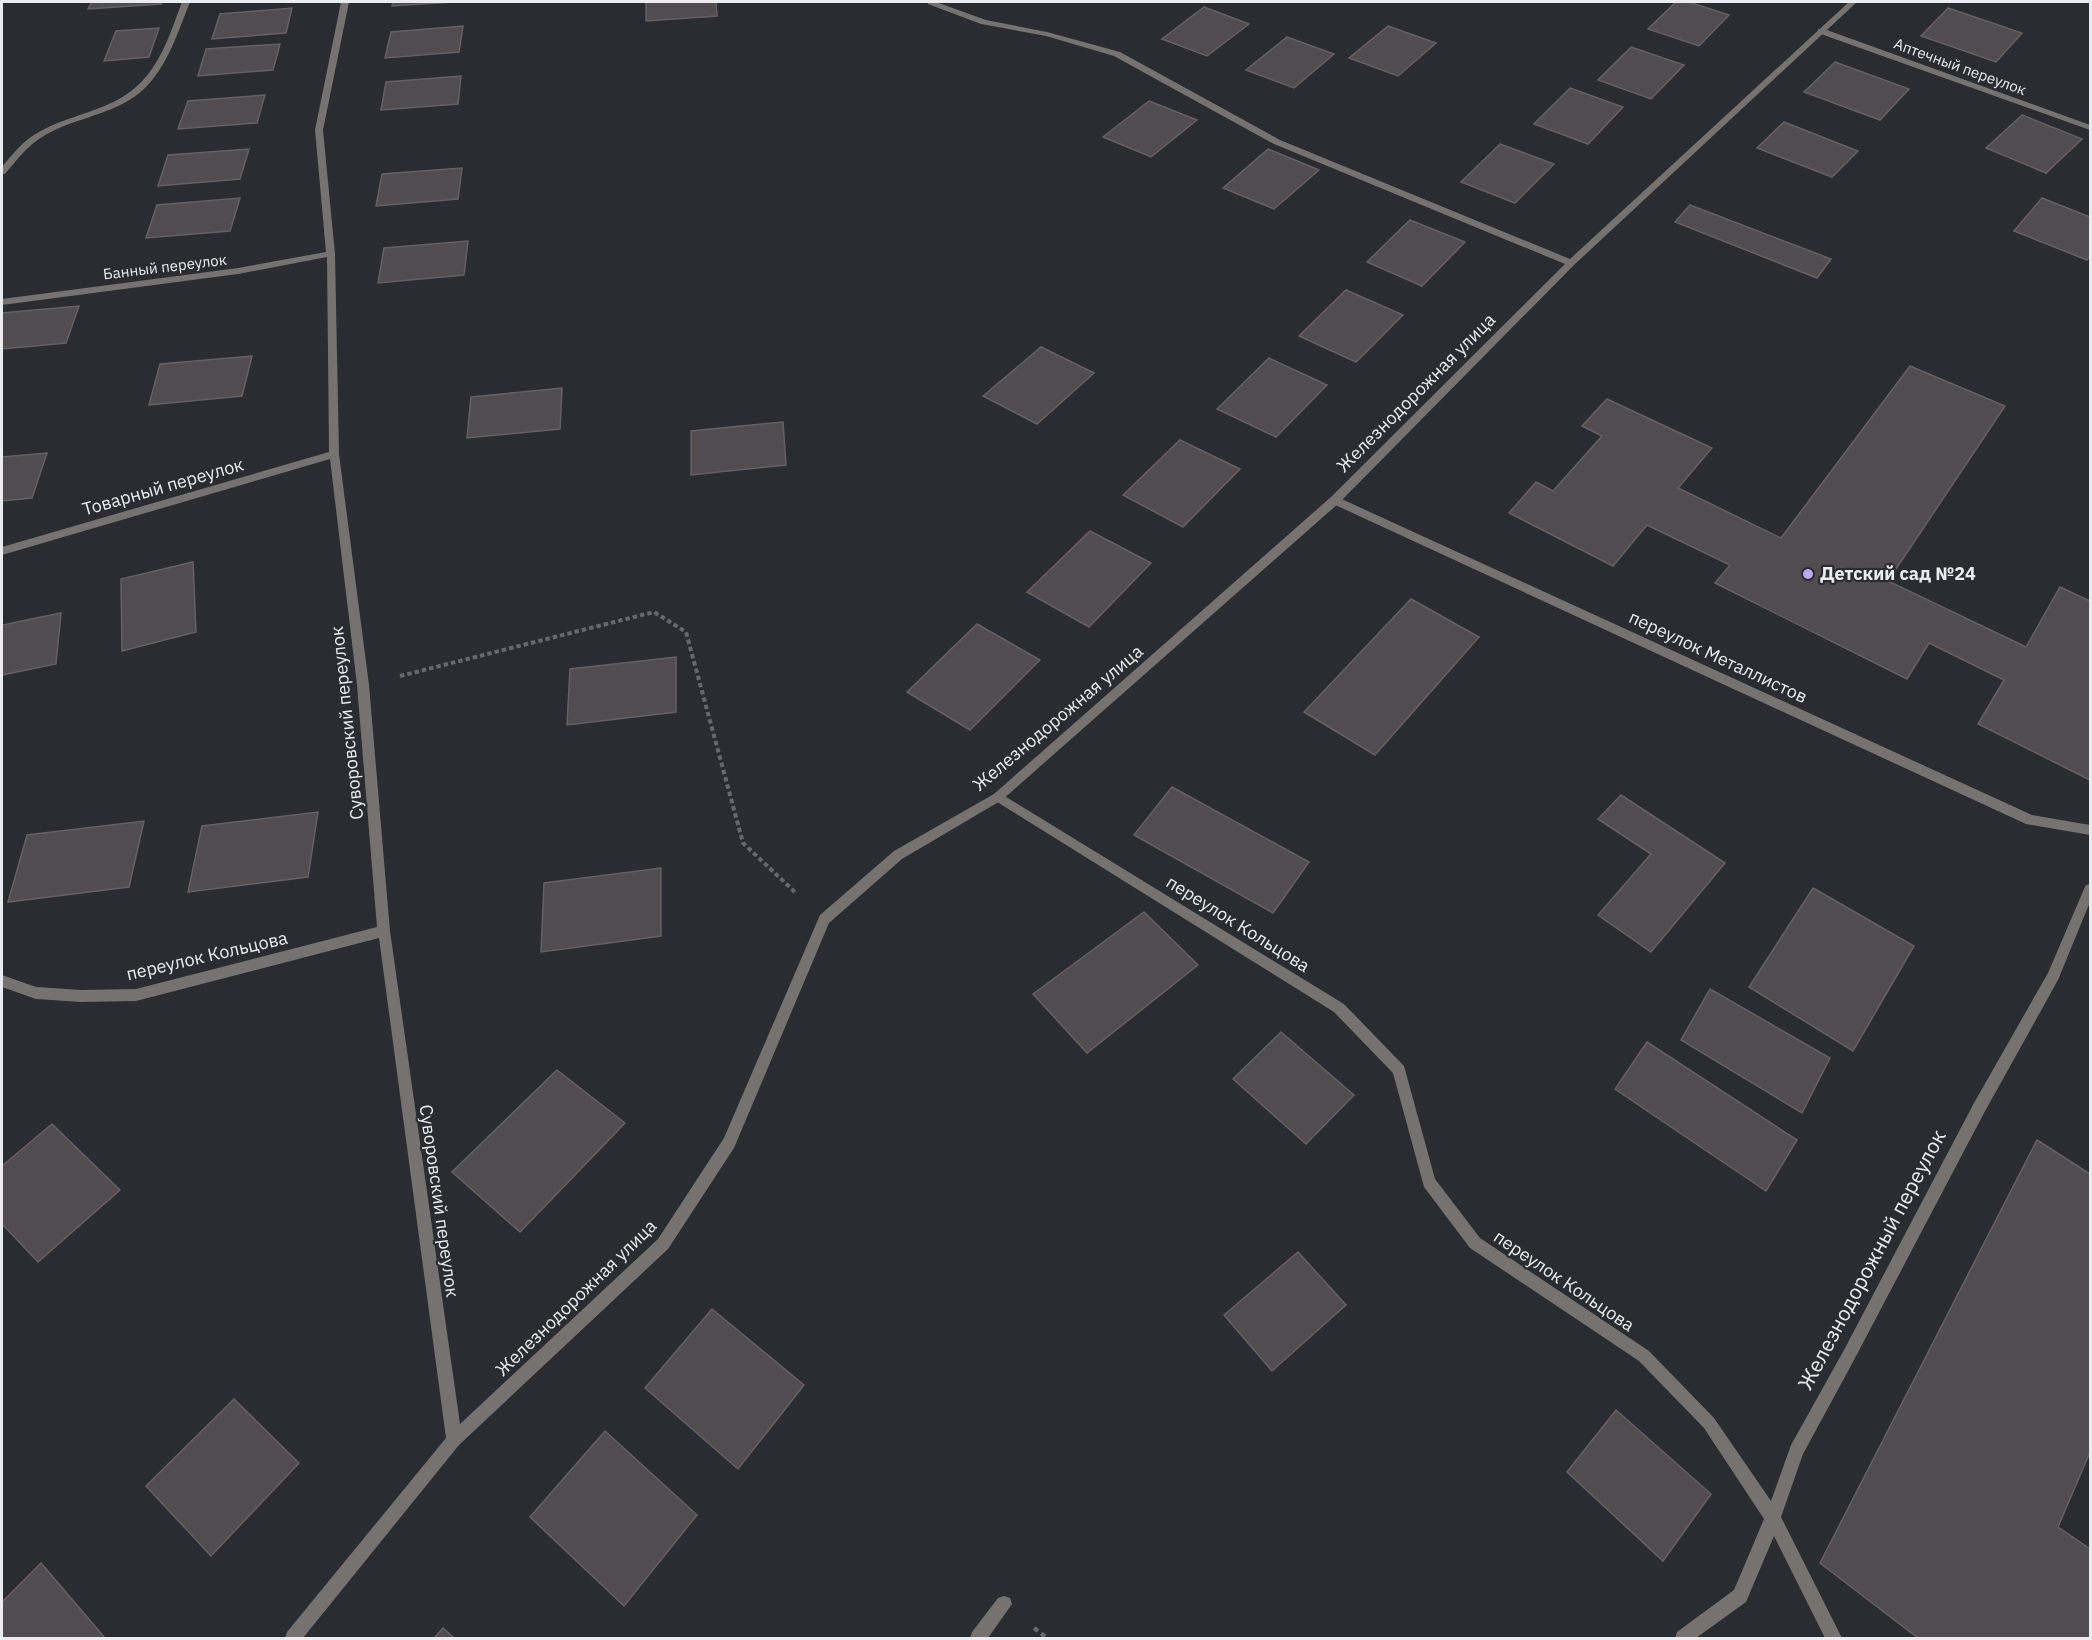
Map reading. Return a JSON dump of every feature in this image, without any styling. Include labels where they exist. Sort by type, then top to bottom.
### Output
[{"type":"street","points":[[2,172],[36,136],[59,125],[113,106],[140,89],[156,70],[186,2]]},
{"type":"street","name":"Суворовский переулок","points":[[345,2],[319,130],[331,254],[334,454],[363,685],[384,931],[454,1440]]},
{"type":"street","points":[[931,2],[984,22],[1047,34],[1117,54],[1277,142],[1571,263]]},
{"type":"street","name":"Железнодорожная улица","points":[[293,1638],[454,1440],[663,1244],[729,1143],[824,919],[898,855],[998,797],[1335,500],[1571,263],[1853,2]]},
{"type":"street","name":"Аптечный переулок","points":[[1821,31],[2091,128]]},
{"type":"street","name":"Банный переулок","points":[[2,302],[238,271],[331,254]]},
{"type":"street","name":"Товарный переулок","points":[[2,551],[334,454]]},
{"type":"street","name":"переулок Металлистов","points":[[1335,500],[2030,820],[2091,830]]},
{"type":"street","name":"переулок Кольцова","points":[[998,797],[1339,1008],[1400,1070],[1429,1182],[1475,1243],[1644,1356],[1708,1423],[1773,1518],[1834,1638]]},
{"type":"street","name":"Железнодорожный переулок","points":[[1683,1638],[1740,1596],[1773,1518],[1796,1450],[1849,1355],[1978,1107],[2053,976],[2091,889]]},
{"type":"street","name":"переулок Кольцова","points":[[2,981],[36,993],[81,996],[136,995],[384,931]]},
{"type":"street","points":[[978,1638],[1004,1605]]},
{"type":"path","points":[[363,685],[654,612],[686,632],[743,843],[824,919]]},
{"type":"building","points":[[92,2],[162,2],[161,4],[88,9]]},
{"type":"building","points":[[393,2],[453,2],[392,6]]},
{"type":"building","points":[[646,2],[716,2],[717,16],[646,21]]},
{"type":"building","points":[[1676,2],[1689,2],[1729,15],[1699,46],[1648,29]]},
{"type":"building","points":[[1204,7],[1249,24],[1207,56],[1162,39]]},
{"type":"building","points":[[292,8],[286,33],[212,39],[220,14]]},
{"type":"building","points":[[1948,8],[2022,33],[1996,62],[1921,36]]},
{"type":"building","points":[[463,26],[459,52],[385,58],[391,32]]},
{"type":"building","points":[[1388,26],[1436,43],[1398,76],[1349,58]]},
{"type":"building","points":[[159,28],[149,57],[104,61],[116,31]]},
{"type":"building","points":[[1287,37],[1334,54],[1294,88],[1246,70]]},
{"type":"building","points":[[280,44],[273,70],[198,76],[206,49]]},
{"type":"building","points":[[1631,47],[1684,65],[1651,99],[1598,80]]},
{"type":"building","points":[[1835,62],[1909,89],[1880,120],[1804,92]]},
{"type":"building","points":[[461,76],[458,104],[381,110],[386,82]]},
{"type":"building","points":[[1570,88],[1623,107],[1588,144],[1534,124]]},
{"type":"building","points":[[265,95],[257,123],[178,129],[188,101]]},
{"type":"building","points":[[1149,101],[1197,120],[1151,157],[1103,137]]},
{"type":"building","points":[[2022,115],[2082,139],[2046,173],[1986,148]]},
{"type":"building","points":[[1784,122],[1858,151],[1832,177],[1757,148]]},
{"type":"building","points":[[1500,144],[1554,164],[1515,203],[1461,182]]},
{"type":"building","points":[[249,149],[240,179],[158,186],[168,155]]},
{"type":"building","points":[[1268,149],[1319,170],[1274,209],[1223,188]]},
{"type":"building","points":[[462,168],[458,199],[376,206],[382,174]]},
{"type":"building","points":[[240,198],[230,231],[146,238],[157,205]]},
{"type":"building","points":[[2042,198],[2090,217],[2090,256],[2087,260],[2014,231]]},
{"type":"building","points":[[1690,205],[1831,259],[1817,278],[1675,222]]},
{"type":"building","points":[[1410,220],[1465,242],[1422,286],[1367,262]]},
{"type":"building","points":[[468,241],[464,275],[378,283],[384,248]]},
{"type":"building","points":[[1346,290],[1403,315],[1356,362],[1299,336]]},
{"type":"building","points":[[79,306],[66,343],[2,349],[2,313]]},
{"type":"building","points":[[1041,347],[1094,373],[1037,424],[983,396]]},
{"type":"building","points":[[252,356],[242,396],[149,405],[160,364]]},
{"type":"building","points":[[1269,358],[1327,385],[1276,437],[1217,409]]},
{"type":"building","name":"Детский сад №24","points":[[1910,366],[2005,406],[1888,581],[2026,647],[2060,587],[2090,601],[2090,780],[1978,724],[2004,680],[1929,643],[1907,679],[1715,583],[1730,565],[1647,525],[1613,566],[1509,513],[1536,482],[1553,491],[1602,436],[1582,426],[1607,399],[1712,448],[1678,488],[1781,538]]},
{"type":"building","points":[[562,388],[560,429],[467,438],[471,397]]},
{"type":"building","points":[[783,422],[786,465],[691,475],[691,431]]},
{"type":"building","points":[[1180,440],[1240,469],[1183,527],[1123,495]]},
{"type":"building","points":[[47,453],[32,498],[2,501],[2,457]]},
{"type":"building","points":[[1090,531],[1151,563],[1089,627],[1027,592]]},
{"type":"building","points":[[193,562],[196,632],[122,651],[121,579]]},
{"type":"building","points":[[1411,599],[1479,637],[1375,755],[1304,712]]},
{"type":"building","points":[[61,613],[56,664],[2,675],[2,625]]},
{"type":"building","points":[[977,624],[1040,660],[970,730],[907,692]]},
{"type":"building","points":[[676,657],[676,712],[567,725],[570,669]]},
{"type":"building","points":[[1172,787],[1309,862],[1273,913],[1134,835]]},
{"type":"building","points":[[1621,795],[1725,863],[1651,952],[1598,915],[1651,854],[1598,819]]},
{"type":"building","points":[[318,812],[308,877],[188,892],[202,826]]},
{"type":"building","points":[[144,821],[129,887],[8,902],[27,835]]},
{"type":"building","points":[[661,868],[661,936],[541,952],[544,883]]},
{"type":"building","points":[[1813,888],[1914,946],[1853,1051],[1749,987]]},
{"type":"building","points":[[1144,912],[1198,965],[1087,1053],[1033,994]]},
{"type":"building","points":[[1710,989],[1830,1058],[1802,1113],[1681,1040]]},
{"type":"building","points":[[1281,1032],[1354,1095],[1306,1144],[1233,1079]]},
{"type":"building","points":[[1647,1042],[1797,1140],[1766,1191],[1615,1089]]},
{"type":"building","points":[[557,1070],[625,1123],[520,1232],[452,1172]]},
{"type":"building","points":[[52,1124],[120,1190],[38,1262],[2,1224],[2,1166]]},
{"type":"building","points":[[2037,1140],[2090,1174],[2090,1452],[2058,1527],[2090,1549],[2090,1638],[1918,1638],[1820,1563]]},
{"type":"building","points":[[1298,1252],[1346,1305],[1272,1371],[1224,1315]]},
{"type":"building","points":[[712,1309],[804,1385],[738,1469],[645,1388]]},
{"type":"building","points":[[234,1399],[299,1463],[211,1556],[146,1486]]},
{"type":"building","points":[[1616,1410],[1711,1494],[1663,1561],[1567,1472]]},
{"type":"building","points":[[605,1431],[697,1515],[624,1606],[530,1517]]},
{"type":"building","points":[[41,1563],[105,1638],[2,1638],[2,1602]]},
{"type":"building","points":[[443,1628],[454,1638],[434,1638]]},
{"type":"place","name":"Детский сад №24","points":[[1808,574]]}]
